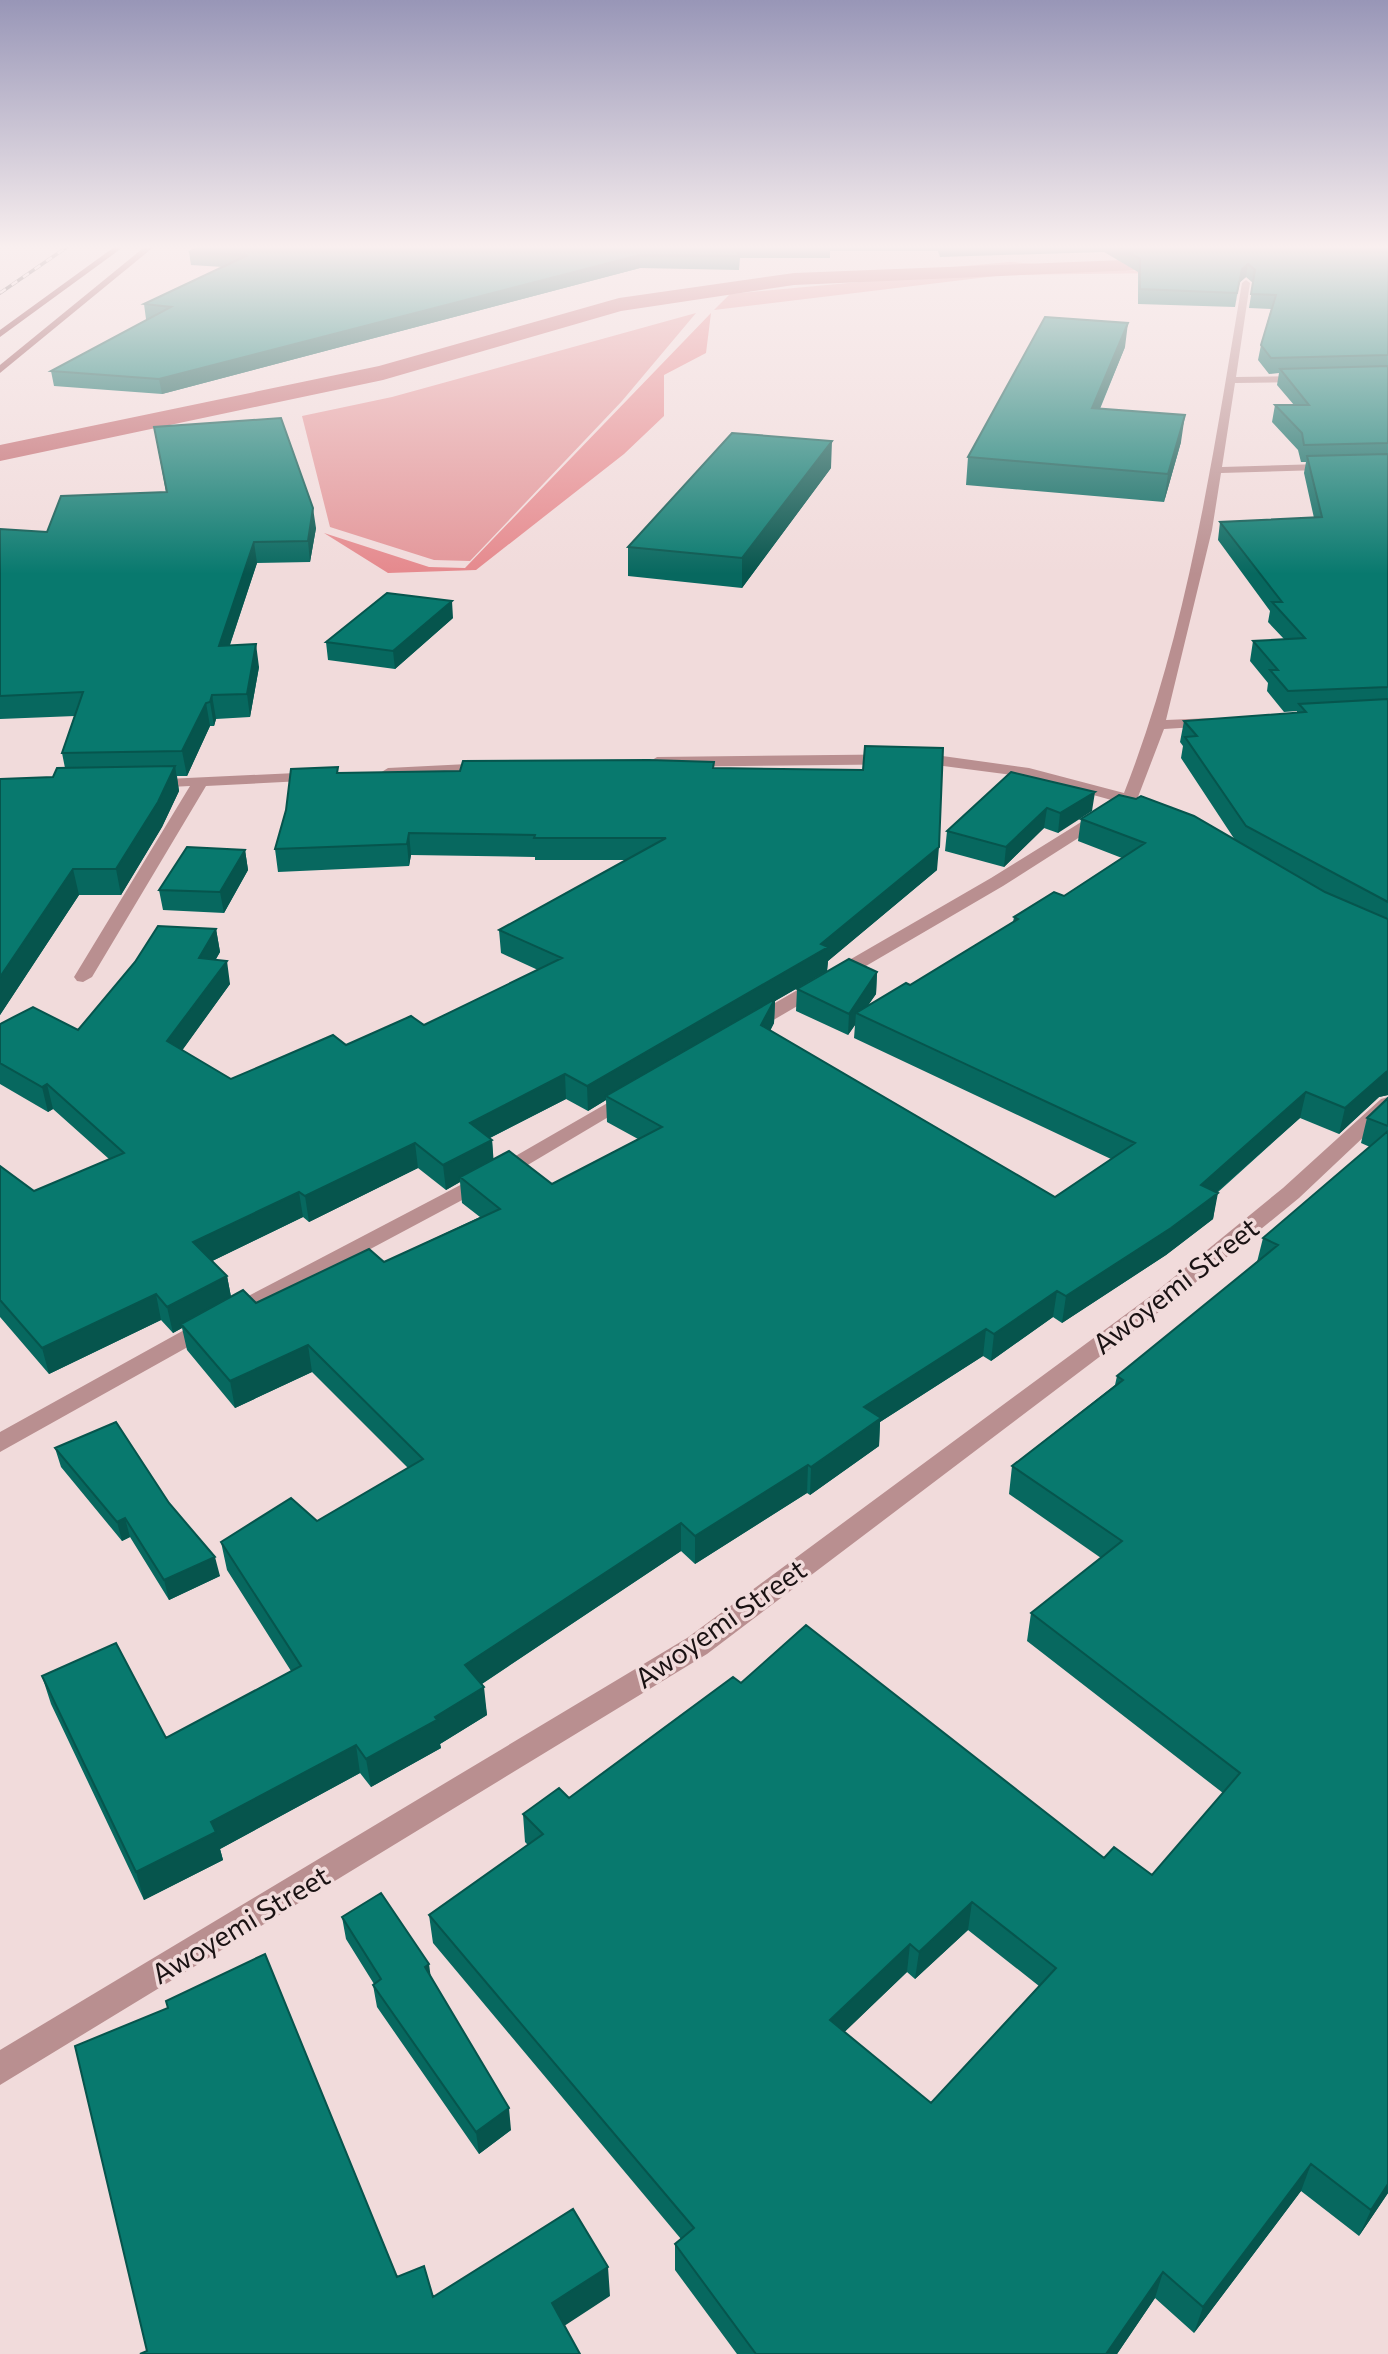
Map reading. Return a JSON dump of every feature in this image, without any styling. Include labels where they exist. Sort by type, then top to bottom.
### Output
[{"type":"main road","points":[[0,370],[18,355]]},
{"type":"street","points":[[738,1032],[997,882],[1130,798],[1158,725],[1206,530],[1234,355]]},
{"type":"street","points":[[1230,380],[1317,378]]},
{"type":"street","points":[[1216,470],[1388,466]]},
{"type":"street","points":[[1158,725],[1224,722]]},
{"type":"street","points":[[640,762],[929,759],[1030,773],[1130,798],[1154,810]]},
{"type":"street","points":[[365,774],[502,767]]},
{"type":"street","points":[[133,784],[337,775]]},
{"type":"street","points":[[83,977],[200,782]]},
{"type":"street","points":[[0,1443],[169,1348],[519,1162],[646,1087]]},
{"type":"street","name":"Awoyemi Street","points":[[0,2069],[697,1646],[1160,1300],[1291,1193],[1388,1103]]},
{"type":"shaded area","points":[[545,355],[661,355],[622,401],[470,561],[434,560],[330,527],[302,416],[392,397]]},
{"type":"shaded area","points":[[671,355],[702,355],[664,375],[664,416],[624,454],[476,570],[388,573],[324,533],[429,567],[465,568]]},
{"type":"building","points":[[81,355],[253,355],[159,379],[51,371]]},
{"type":"building","points":[[1024,355],[1115,355],[1092,408],[1185,415],[1168,474],[968,457]]},
{"type":"building","points":[[1269,355],[1388,355],[1388,355],[1271,358]]},
{"type":"building","points":[[1388,366],[1388,443],[1304,445],[1302,433],[1275,405],[1309,405],[1280,369]]},
{"type":"building","points":[[281,418],[313,508],[308,541],[254,542],[219,646],[256,644],[247,694],[212,695],[182,751],[62,753],[83,692],[0,696],[0,529],[47,532],[61,496],[167,492],[154,427]]},
{"type":"building","points":[[732,433],[832,441],[742,558],[628,547]]},
{"type":"building","points":[[1388,454],[1388,687],[1288,691],[1270,670],[1278,670],[1253,641],[1305,638],[1272,602],[1282,602],[1220,522],[1322,517],[1307,456]]},
{"type":"building","points":[[387,593],[452,601],[393,651],[326,642]]},
{"type":"building","points":[[1388,699],[1388,902],[1246,826],[1185,737],[1197,736],[1184,721],[1306,712],[1299,704]]},
{"type":"building","points":[[865,746],[943,748],[939,847],[821,944],[828,947],[587,1086],[565,1074],[470,1123],[492,1140],[443,1165],[415,1143],[305,1196],[299,1192],[193,1242],[227,1276],[167,1307],[156,1294],[42,1348],[0,1300],[0,1166],[34,1191],[124,1153],[47,1084],[42,1087],[0,1063],[0,1024],[33,1007],[78,1030],[135,962],[158,926],[216,929],[199,958],[227,961],[167,1041],[231,1079],[333,1035],[346,1045],[411,1016],[424,1025],[562,958],[499,930],[666,838],[534,838],[535,835],[409,833],[407,844],[275,849],[286,810],[291,769],[338,767],[337,773],[460,771],[463,761],[649,760],[714,762],[713,768],[863,770]]},
{"type":"building","points":[[175,766],[158,802],[116,869],[73,869],[0,977],[0,779],[53,777],[57,768]]},
{"type":"building","points":[[1011,772],[1095,792],[1060,813],[1047,808],[1006,847],[947,831]]},
{"type":"building","points":[[1119,795],[1136,799],[1141,796],[1194,816],[1325,892],[1388,919],[1388,1071],[1345,1108],[1306,1092],[1201,1185],[1218,1193],[1171,1228],[1066,1296],[1057,1291],[994,1334],[986,1329],[864,1407],[881,1418],[811,1467],[808,1465],[695,1536],[681,1523],[465,1665],[484,1687],[435,1717],[437,1720],[366,1759],[356,1745],[211,1822],[216,1832],[136,1872],[42,1676],[116,1643],[166,1738],[301,1666],[221,1542],[291,1498],[317,1521],[423,1459],[308,1345],[230,1381],[181,1324],[243,1290],[256,1303],[369,1249],[384,1262],[500,1209],[460,1177],[509,1151],[552,1184],[662,1127],[606,1096],[775,999],[761,1025],[1055,1197],[1135,1143],[856,1013],[906,983],[910,985],[1018,919],[1014,917],[1054,892],[1064,896],[1145,843],[1081,819]]},
{"type":"building","points":[[187,847],[245,850],[220,892],[159,890]]},
{"type":"building","points":[[849,959],[877,972],[849,1014],[797,989]]},
{"type":"building","points":[[1388,1098],[1388,1126],[1367,1118]]},
{"type":"building","points":[[1388,1131],[1388,2184],[1371,2210],[1311,2164],[1203,2307],[1163,2272],[1106,2354],[756,2354],[675,2244],[694,2228],[429,1915],[543,1834],[523,1814],[559,1788],[569,1798],[733,1677],[741,1683],[806,1625],[1104,1858],[1114,1847],[1152,1875],[1240,1773],[1031,1613],[1122,1541],[1012,1466],[1123,1380],[1117,1376],[1278,1245],[1263,1238]],"holes":[[[972,1902],[1056,1968],[931,2103],[830,2020],[910,1944],[919,1952]]]},
{"type":"building","points":[[116,1422],[169,1503],[215,1557],[164,1580],[125,1518],[117,1522],[55,1448]]},
{"type":"building","points":[[381,1893],[429,1964],[425,1967],[509,2108],[476,2132],[373,1985],[381,1979],[342,1917]]},
{"type":"building","points":[[265,1954],[397,2277],[424,2266],[433,2297],[573,2209],[608,2267],[552,2303],[580,2354],[140,2354],[147,2351],[75,2046],[168,2008],[166,2001]]},
{"type":"waterway","points":[[0,453],[383,373],[446,355]]}]
